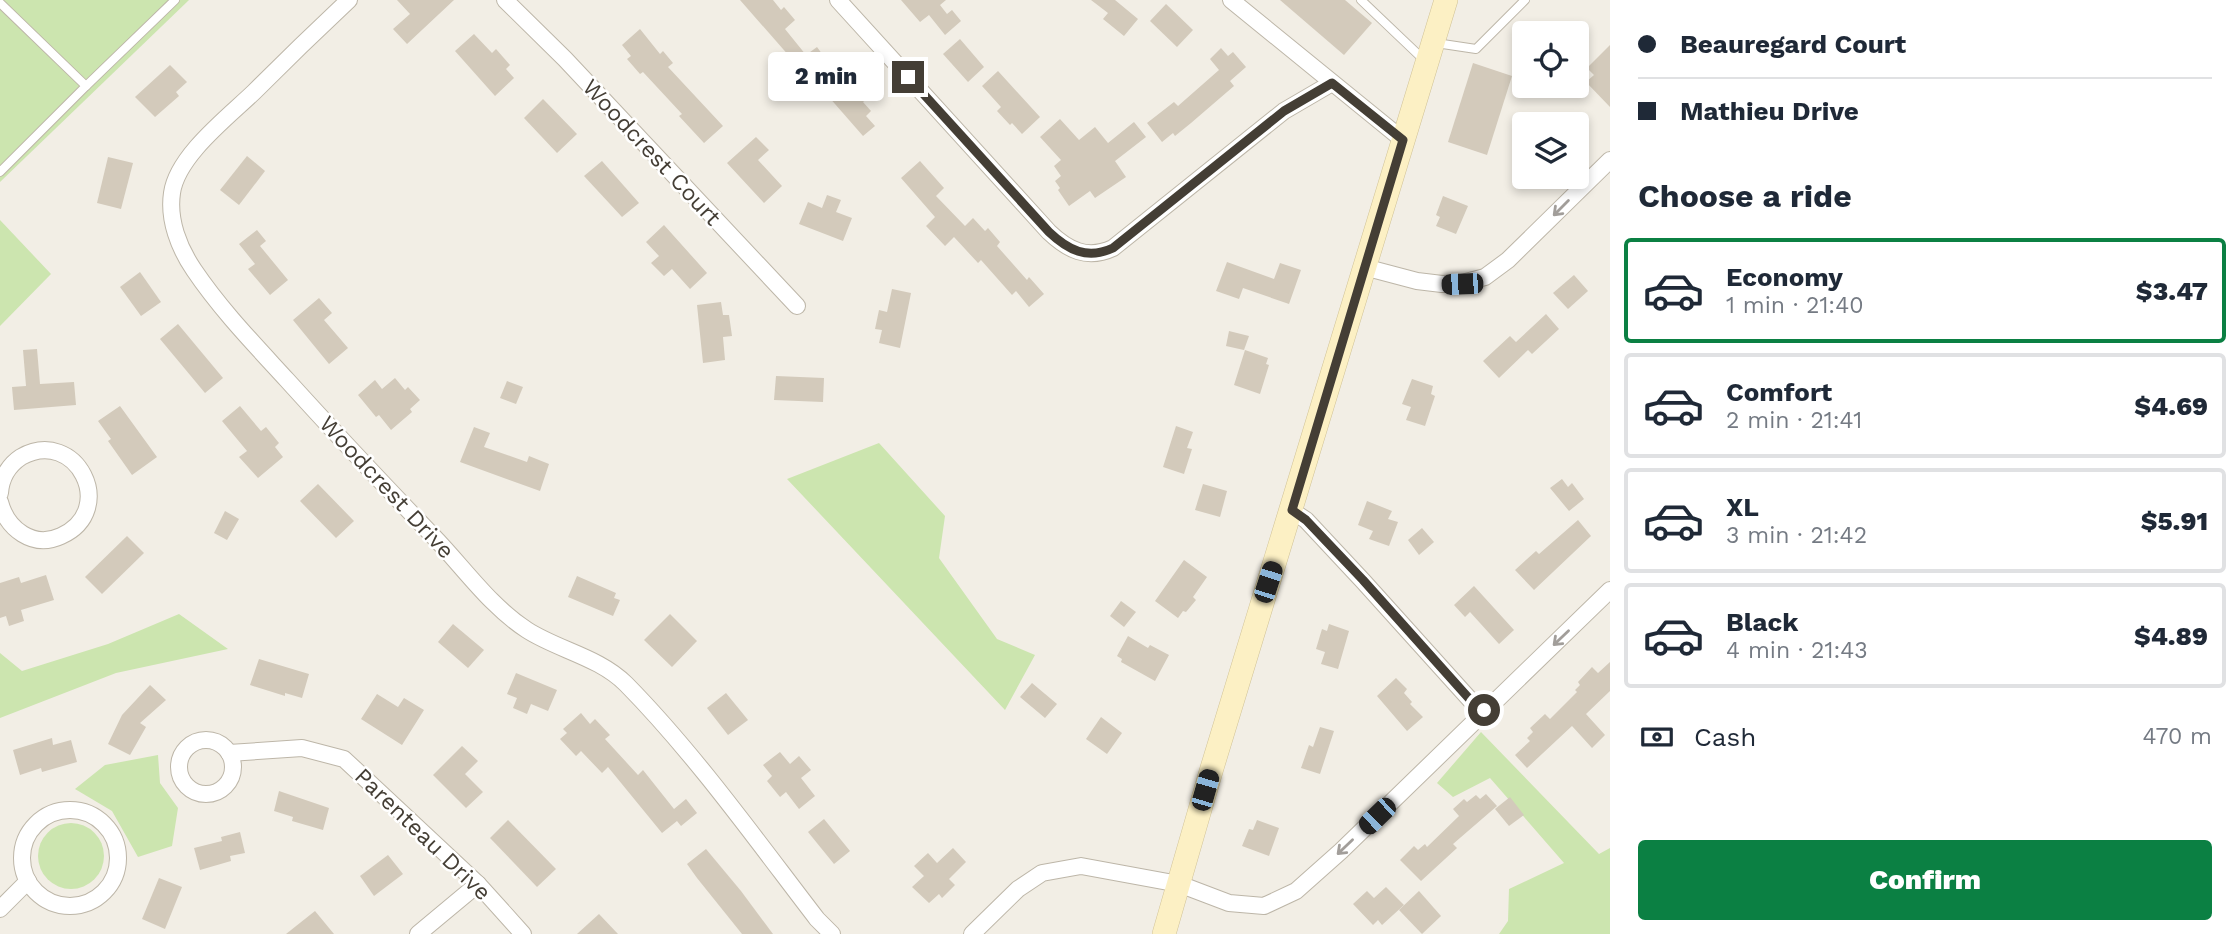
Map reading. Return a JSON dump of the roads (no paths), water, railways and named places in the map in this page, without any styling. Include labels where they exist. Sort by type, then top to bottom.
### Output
[{"type":"main road","points":[[1164,934],[1446,0]]},
{"type":"street","name":"Woodcrest Drive","points":[[349,0],[201,144],[178,174],[172,194],[172,215],[183,251],[194,270],[249,338],[487,596],[527,630],[582,656],[623,680],[657,717],[817,919],[832,934]]},
{"type":"street","name":"Woodcrest Court","points":[[505,0],[574,68],[797,306]]},
{"type":"street","points":[[838,0],[1049,232],[1067,247],[1087,254],[1101,253],[1113,248],[1284,111],[1332,83]]},
{"type":"street","points":[[1231,0],[1403,140]]},
{"type":"street","points":[[1364,267],[1417,281],[1442,284],[1462,284],[1485,277],[1508,260],[1610,160]]},
{"type":"street","points":[[0,493],[7,470],[18,459],[44,450],[58,453],[76,464],[87,482],[89,496],[87,510],[80,523],[69,533],[55,539],[40,540],[25,536],[12,527],[0,502]]},
{"type":"street","points":[[1292,510],[1306,520],[1363,580],[1482,713]]},
{"type":"street","points":[[972,934],[1018,889],[1042,873],[1081,866],[1179,884],[1229,903],[1264,906],[1296,891],[1610,590]]},
{"type":"street","name":"Parenteau Drive","points":[[229,752],[302,748],[344,760],[478,884],[523,934]]},
{"type":"street","points":[[81,811],[96,817],[109,828],[116,842],[119,859],[116,875],[107,889],[95,900],[65,906],[50,902],[37,893],[28,881],[22,866],[27,836],[37,823],[49,814],[81,811]]},
{"type":"street","points":[[0,909],[28,881]]},
{"type":"street","points":[[418,934],[478,884]]},
{"type":"lane","points":[[0,172],[176,0]]},
{"type":"lane","points":[[1362,0],[1432,45],[1476,49],[1525,0]]},
{"type":"lane","points":[[0,4],[86,86]]}]
